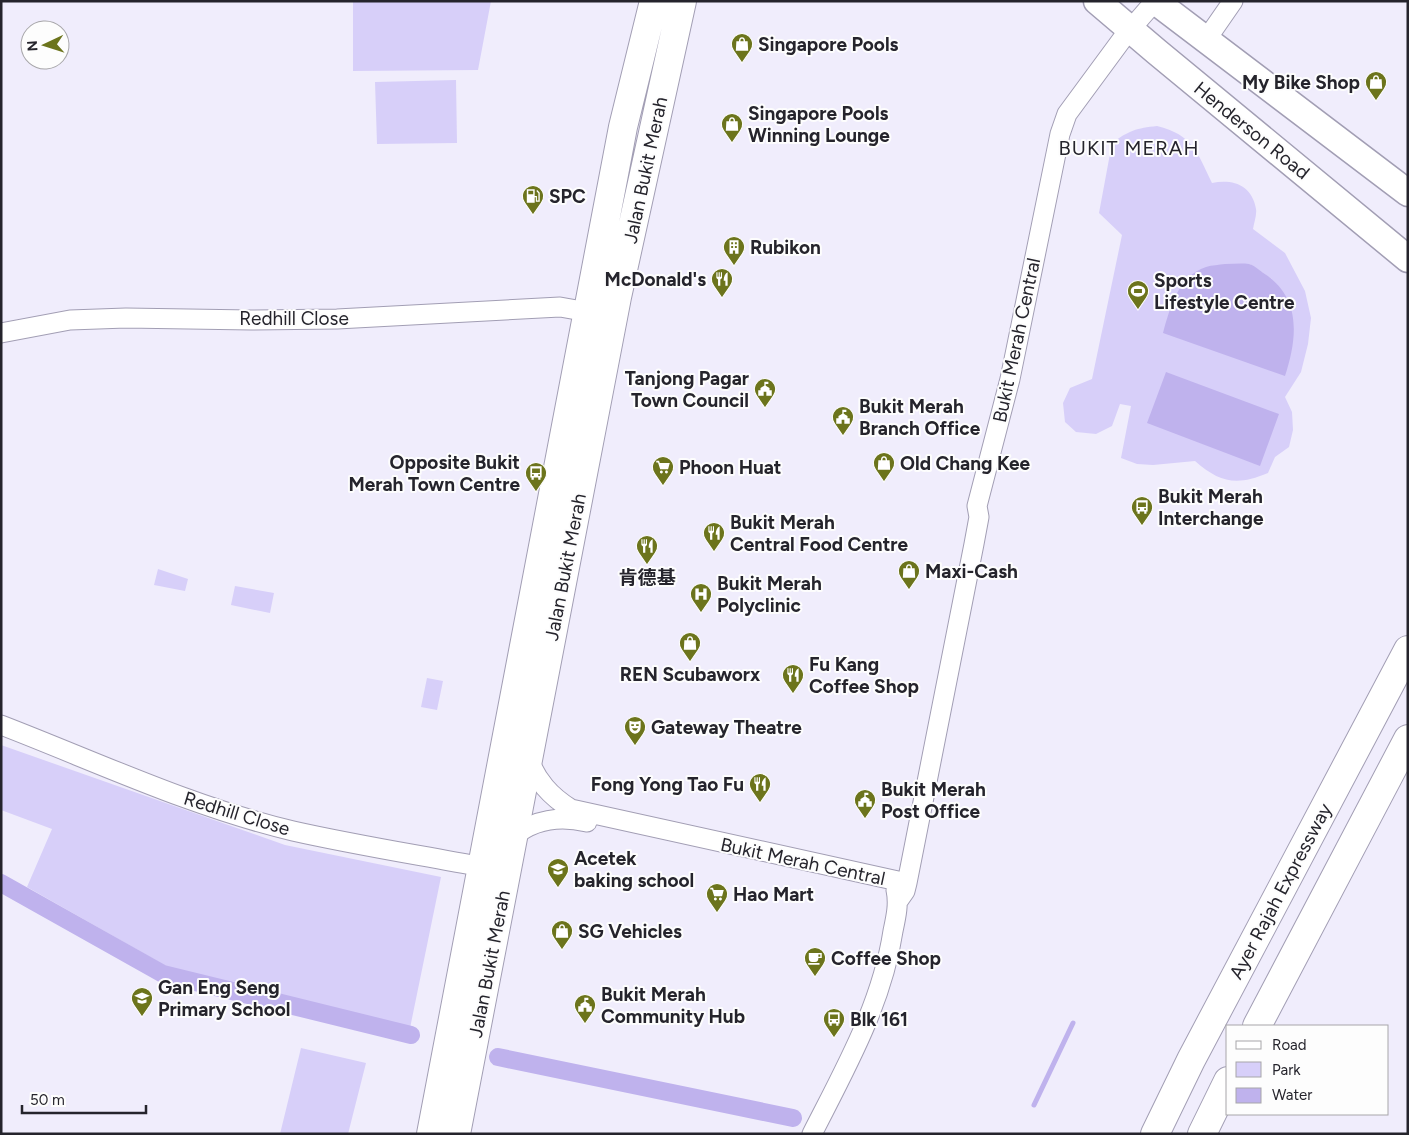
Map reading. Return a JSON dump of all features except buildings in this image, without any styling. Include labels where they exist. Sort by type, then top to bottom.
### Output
[{"type":"main road","name":"Jalan Bukit Merah","points":[[432,1134],[623,127],[654,1]]},
{"type":"main road","name":"Jalan Bukit Merah","points":[[456,1134],[616,297],[682,1]]},
{"type":"main road","name":"Henderson Road","points":[[1097,1],[1156,52],[1408,259]]},
{"type":"main road","points":[[1155,1],[1408,193]]},
{"type":"main road","name":"Ayer Rajah Expressway","points":[[1155,1134],[1191,1060],[1408,650]]},
{"type":"main road","points":[[1258,1025],[1408,739]]},
{"type":"main road","points":[[1202,1134],[1226,1085]]},
{"type":"street","name":"Bukit Merah Central","points":[[812,1134],[836,1088],[871,1012],[889,957],[901,889],[976,535],[979,517],[973,510],[1010,379],[1060,134],[1068,114],[1131,29],[1155,1]]},
{"type":"street","points":[[1206,40],[1233,1]]},
{"type":"street","name":"Redhill Close","points":[[1,332],[70,320],[126,318],[337,319],[560,307],[588,312]]},
{"type":"street","name":"Redhill Close","points":[[1,725],[189,799],[242,816],[292,830],[482,867]]},
{"type":"street","name":"Bukit Merah Central","points":[[528,758],[534,774],[544,788],[557,800],[577,811],[901,889]]},
{"type":"street","name":"Bukit Merah Central","points":[[513,837],[524,828],[538,822],[582,820],[901,889]]},
{"type":"green space","points":[[353,1],[491,1],[478,70],[353,71]]},
{"type":"green space","points":[[456,80],[457,143],[377,144],[375,82]]},
{"type":"green space","name":"Sports Lifestyle Centre","points":[[1157,126],[1179,134],[1192,146],[1212,183],[1234,183],[1246,189],[1254,201],[1256,209],[1253,229],[1285,253],[1305,291],[1311,318],[1308,344],[1301,372],[1285,397],[1292,412],[1293,430],[1289,447],[1275,457],[1268,473],[1247,480],[1238,481],[1221,478],[1195,461],[1153,465],[1137,464],[1121,458],[1131,406],[1120,404],[1112,426],[1096,434],[1076,432],[1065,422],[1063,403],[1070,388],[1092,379],[1122,235],[1099,213],[1112,143],[1138,129]],"holes":[[[1225,264],[1250,264],[1272,279]]]},
{"type":"green space","points":[[158,569],[188,579],[185,591],[154,585]]},
{"type":"green space","points":[[235,586],[274,593],[270,613],[231,605]]},
{"type":"green space","points":[[427,678],[443,681],[437,710],[421,707]]},
{"type":"green space","points":[[1,745],[285,845],[441,877],[409,1033],[166,966],[27,887],[52,829],[1,810]]},
{"type":"green space","points":[[301,1048],[366,1063],[348,1134],[280,1134]]},
{"type":"water","points":[[1225,264],[1249,264],[1253,266],[1277,284],[1285,295],[1291,308],[1294,334],[1285,376],[1163,333],[1172,304],[1188,278],[1196,271],[1206,267]]},
{"type":"water","points":[[1166,372],[1279,414],[1260,466],[1147,423]]},
{"type":"waterway","points":[[1,883],[163,974],[411,1035]]},
{"type":"waterway","points":[[1034,1105],[1073,1023]]},
{"type":"waterway","points":[[498,1057],[793,1118]]},
{"type":"place","name":"Singapore Pools","points":[[742,63]]},
{"type":"place","name":"My Bike Shop","points":[[1376,101]]},
{"type":"place","name":"Singapore Pools Winning Lounge","points":[[732,143]]},
{"type":"place","name":"SPC","points":[[533,215]]},
{"type":"place","name":"Rubikon","points":[[734,266]]},
{"type":"place","name":"McDonald's","points":[[722,298]]},
{"type":"place","name":"Sports Lifestyle Centre","points":[[1138,310]]},
{"type":"place","name":"Tanjong Pagar Town Council","points":[[765,408]]},
{"type":"place","name":"Bukit Merah Branch Office","points":[[843,436]]},
{"type":"place","name":"Old Chang Kee","points":[[884,482]]},
{"type":"place","name":"Phoon Huat","points":[[663,486]]},
{"type":"place","name":"Opposite Bukit Merah Town Centre","points":[[536,492]]},
{"type":"place","name":"Bukit Merah Interchange","points":[[1142,526]]},
{"type":"place","name":"Bukit Merah Central Food Centre","points":[[714,552]]},
{"type":"place","name":"肯德基","points":[[647,565]]},
{"type":"place","name":"Maxi-Cash","points":[[909,590]]},
{"type":"place","name":"Bukit Merah Polyclinic","points":[[701,613]]},
{"type":"place","name":"REN Scubaworx","points":[[690,662]]},
{"type":"place","name":"Fu Kang Coffee Shop","points":[[793,694]]},
{"type":"place","name":"Gateway Theatre","points":[[635,746]]},
{"type":"place","name":"Fong Yong Tao Fu","points":[[760,803]]},
{"type":"place","name":"Bukit Merah Post Office","points":[[865,819]]},
{"type":"place","name":"Acetek baking school","points":[[558,888]]},
{"type":"place","name":"Hao Mart","points":[[717,913]]},
{"type":"place","name":"SG Vehicles","points":[[562,950]]},
{"type":"place","name":"Coffee Shop","points":[[815,977]]},
{"type":"place","name":"Gan Eng Seng Primary School","points":[[142,1017]]},
{"type":"place","name":"Bukit Merah Community Hub","points":[[585,1024]]},
{"type":"place","name":"Blk 161","points":[[834,1038]]},
{"type":"district","name":"BUKIT MERAH","points":[[1129,148]]}]
